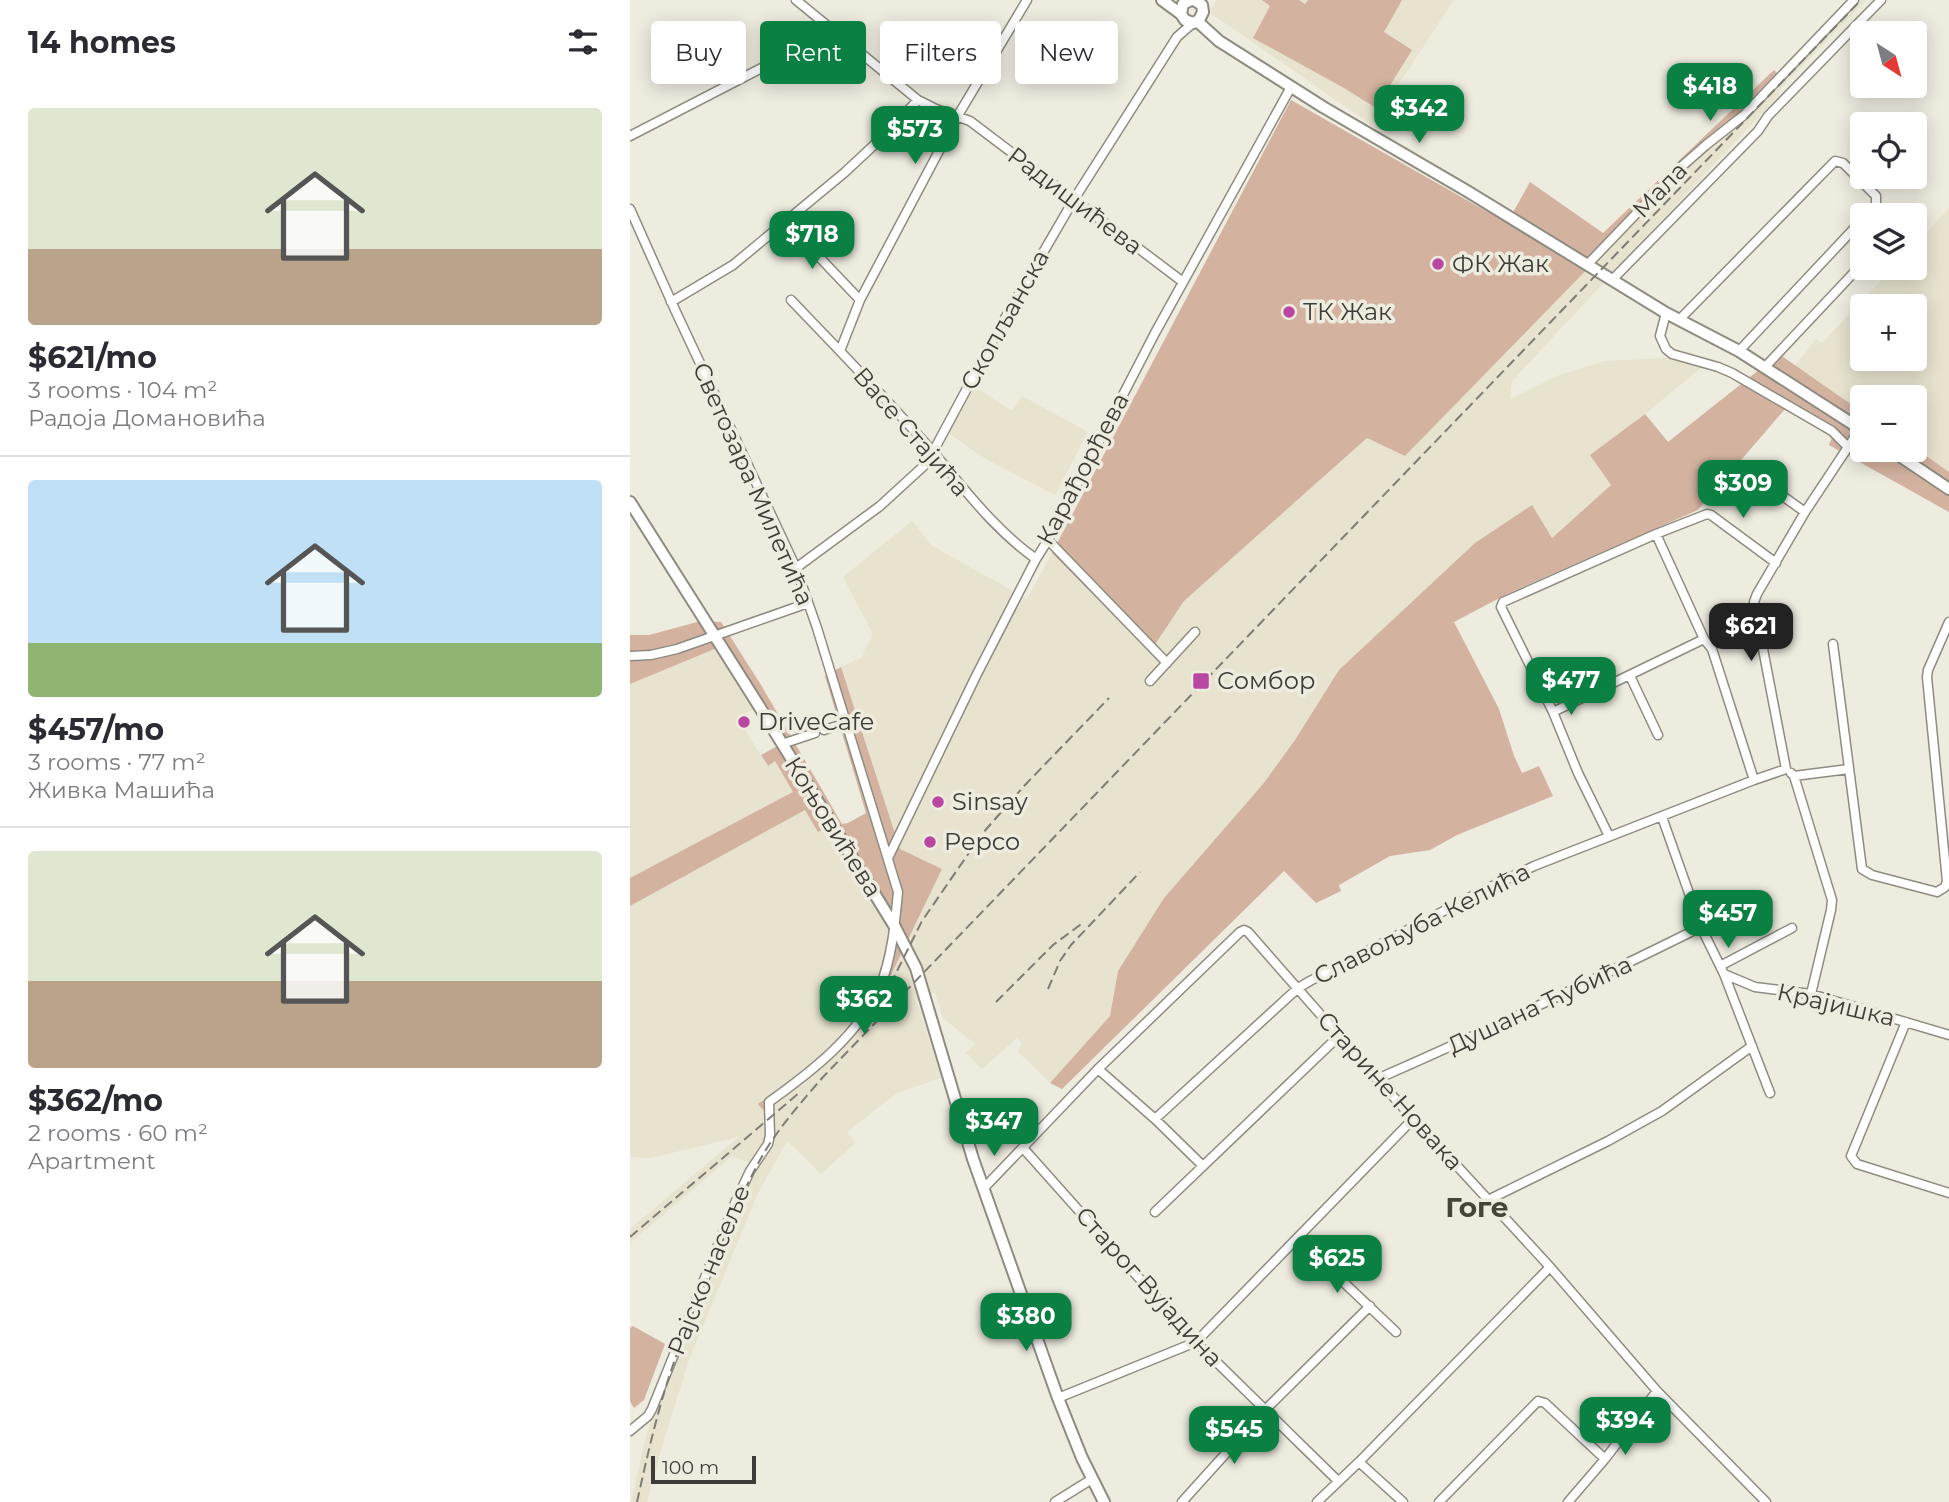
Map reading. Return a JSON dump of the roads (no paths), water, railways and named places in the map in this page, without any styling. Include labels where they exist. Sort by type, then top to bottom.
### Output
[{"type":"main road","points":[[1162,0],[1195,14]]},
{"type":"main road","points":[[1195,14],[1199,3],[1186,0],[1181,7],[1195,14],[1216,38],[1291,87],[1667,313],[1739,351],[1850,422]]},
{"type":"main road","points":[[1909,462],[1949,489]]},
{"type":"main road","name":"Коњовићева","points":[[630,502],[895,927],[916,968],[984,1188],[1058,1398],[1082,1458],[1104,1502]]},
{"type":"street","name":"Радишићева","points":[[796,0],[820,21]]},
{"type":"street","points":[[840,351],[860,300],[957,117],[1027,0]]},
{"type":"street","name":"Мала","points":[[1587,265],[1681,167],[1744,115],[1854,0]]},
{"type":"street","points":[[1612,280],[1881,0]]},
{"type":"street","name":"Скопљанска","points":[[796,568],[880,506],[927,463],[1001,325],[1073,201],[1177,37],[1195,14]]},
{"type":"street","name":"Радишићева","points":[[866,58],[918,100],[970,121],[1183,282]]},
{"type":"street","points":[[630,136],[760,69]]},
{"type":"street","name":"Карађорђева","points":[[888,858],[975,676],[1036,559],[1183,282],[1291,87]]},
{"type":"street","points":[[671,302],[722,273],[786,222],[873,146],[918,100]]},
{"type":"street","points":[[1679,320],[1835,161],[1843,163],[1874,193],[1876,203]]},
{"type":"street","name":"Светозара Милетића","points":[[630,209],[632,220],[796,568],[847,723],[898,892],[895,927],[884,974],[868,1008],[833,1049],[769,1102]]},
{"type":"street","points":[[786,222],[860,300]]},
{"type":"street","points":[[1739,351],[1850,233]]},
{"type":"street","points":[[1765,367],[1850,277]]},
{"type":"street","name":"Васе Стајића","points":[[791,300],[933,452],[988,518],[1036,559]]},
{"type":"street","points":[[1667,313],[1660,336],[1666,349],[1672,354],[1732,373],[1832,431],[1847,446]]},
{"type":"street","points":[[1811,994],[1832,900],[1794,775],[1786,769],[1754,602],[1805,512],[1850,442]]},
{"type":"street","points":[[1759,479],[1805,512]]},
{"type":"street","points":[[1609,836],[1502,605],[1507,600],[1699,516],[1712,515],[1776,563]]},
{"type":"street","points":[[1656,534],[1704,639],[1712,649],[1754,780]]},
{"type":"street","points":[[1048,540],[1167,663]]},
{"type":"street","points":[[630,656],[666,652],[808,603]]},
{"type":"street","points":[[1833,644],[1862,869],[1872,875],[1932,891],[1942,890],[1947,881],[1927,677],[1949,622]]},
{"type":"street","points":[[1150,681],[1195,632]]},
{"type":"street","points":[[1553,712],[1704,639]]},
{"type":"street","points":[[1630,676],[1658,735]]},
{"type":"street","points":[[782,744],[847,723]]},
{"type":"street","name":"Славољуба Келића","points":[[984,1188],[1098,1069],[1240,932],[1248,932],[1298,988],[1534,866],[1786,769]]},
{"type":"street","points":[[1794,775],[1849,769]]},
{"type":"street","points":[[1662,817],[1701,927],[1722,970],[1770,1093]]},
{"type":"street","name":"Душана Ћубића","points":[[1377,1079],[1479,1035],[1701,927]]},
{"type":"street","points":[[1722,970],[1792,928]]},
{"type":"street","name":"Крајишка","points":[[1722,970],[1755,987],[1811,994],[1949,1035]]},
{"type":"street","points":[[1155,1119],[1298,988]]},
{"type":"street","name":"Старине Новака","points":[[1298,988],[1377,1079],[1550,1267],[1657,1391],[1766,1502]]},
{"type":"street","points":[[1906,1022],[1851,1156],[1857,1164],[1949,1193]]},
{"type":"street","points":[[1156,1212],[1340,1035]]},
{"type":"street","points":[[1488,1200],[1608,1141],[1662,1111],[1752,1046]]},
{"type":"street","points":[[1098,1069],[1155,1119],[1203,1167]]},
{"type":"street","name":"Рајско насеље","points":[[630,1431],[648,1416],[652,1409],[735,1203],[750,1171],[768,1144],[769,1102]]},
{"type":"street","points":[[1058,1398],[1195,1342],[1414,1118]]},
{"type":"street","name":"Старог Вујадина","points":[[1023,1148],[1195,1342],[1338,1481]]},
{"type":"street","points":[[1298,1239],[1396,1332]]},
{"type":"street","points":[[1317,1502],[1550,1267]]},
{"type":"street","points":[[1182,1502],[1265,1410],[1370,1306]]},
{"type":"street","points":[[1569,1502],[1657,1391]]},
{"type":"street","points":[[1439,1502],[1538,1401],[1545,1403],[1605,1459]]},
{"type":"street","points":[[1359,1462],[1403,1502]]},
{"type":"street","points":[[1055,1502],[1092,1479]]},
{"type":"railway","points":[[637,1502],[662,1401],[690,1321],[750,1179],[767,1148],[794,1112],[823,1077],[1861,0]]},
{"type":"railway","points":[[866,1022],[888,989],[922,921],[982,834],[1109,698]]},
{"type":"railway","points":[[1048,989],[1060,961],[1071,945],[1140,872]]},
{"type":"railway","points":[[996,1002],[1053,945],[1084,922]]},
{"type":"railway","points":[[630,1237],[799,1093]]},
{"type":"place","name":"ФК Жак","points":[[1438,264]]},
{"type":"place","name":"ТК Жак","points":[[1289,312]]},
{"type":"place","name":"Сомбор","points":[[1201,681]]},
{"type":"place","name":"DriveCafe","points":[[744,722]]},
{"type":"place","name":"Sinsay","points":[[938,802]]},
{"type":"place","name":"Pepco","points":[[930,842]]},
{"type":"district","name":"Гоге","points":[[1477,1207]]}]
